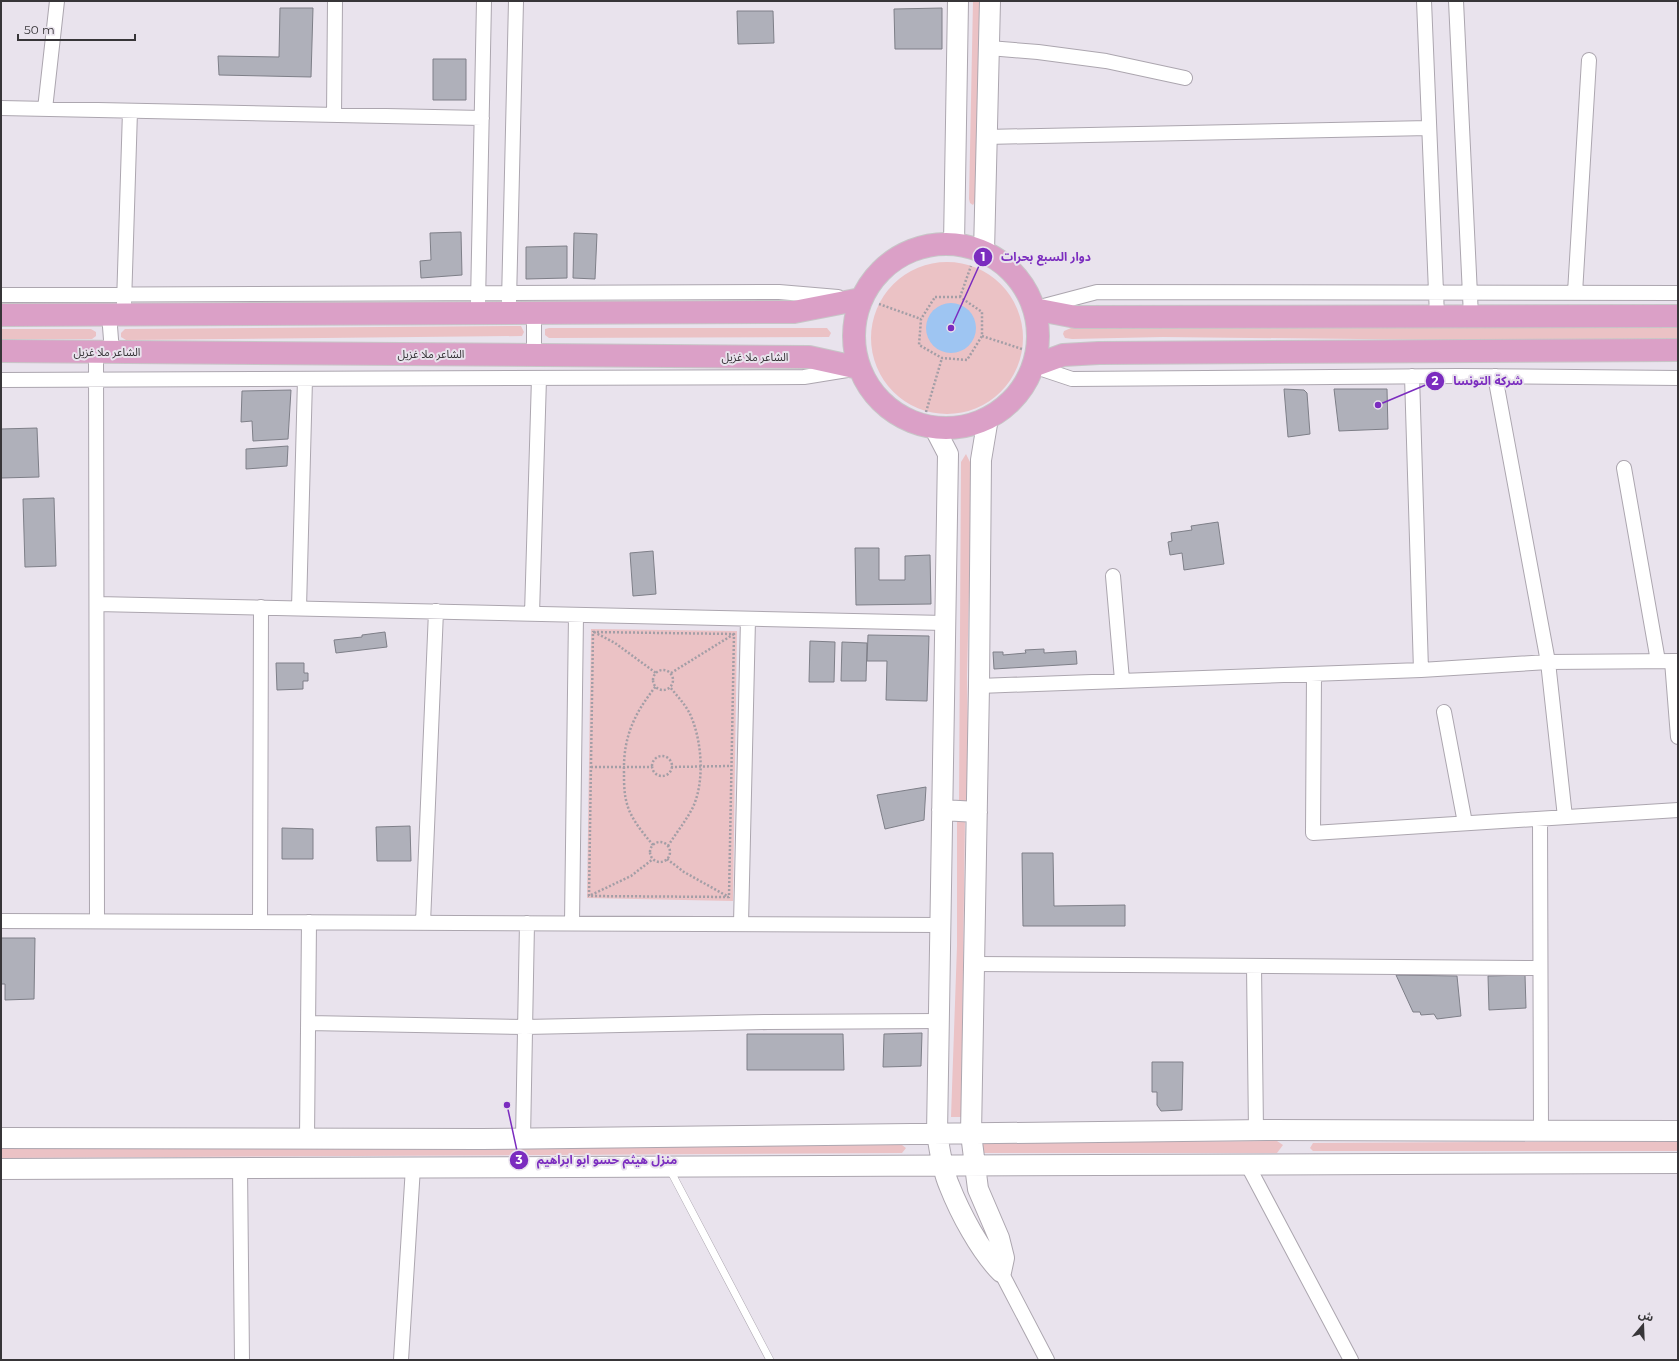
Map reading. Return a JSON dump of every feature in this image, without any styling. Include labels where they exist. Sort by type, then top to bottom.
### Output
[{"type":"main road","points":[[954,244],[958,1]]},
{"type":"main road","points":[[977,259],[986,137],[990,1]]},
{"type":"main road","points":[[954,244],[969,247],[977,259],[1006,266],[1023,285],[1034,309],[1038,328],[1038,347],[1028,358],[1023,387],[1007,405],[988,418],[961,427],[930,419],[910,421],[888,408],[871,390],[859,368],[854,344],[854,322],[870,302],[873,280],[889,263],[909,252],[931,245],[954,244]]},
{"type":"main road","points":[[1,315],[119,308],[478,303],[509,303],[534,313],[794,312],[870,302]]},
{"type":"main road","points":[[1034,309],[1076,317],[1678,316]]},
{"type":"main road","points":[[1028,358],[1099,354],[1678,350]]},
{"type":"main road","name":"الشاعر ملا غزيل","points":[[1,352],[808,357],[859,368]]},
{"type":"main road","points":[[988,418],[980,460],[979,686],[971,1134],[978,1189],[1000,1238],[1004,1258],[1001,1272]]},
{"type":"main road","points":[[930,419],[948,454],[937,1134],[948,1185],[973,1234],[990,1261],[1001,1272]]},
{"type":"main road","points":[[942,810],[977,812]]},
{"type":"main road","points":[[1,1138],[523,1139],[1256,1131],[1678,1131]]},
{"type":"main road","points":[[1296,1131],[1296,1164]]},
{"type":"main road","points":[[1,1169],[1678,1163]]},
{"type":"street","points":[[45,109],[57,1]]},
{"type":"street","points":[[334,115],[335,1]]},
{"type":"street","points":[[478,303],[484,1]]},
{"type":"street","points":[[516,1],[509,303],[779,292],[870,302]]},
{"type":"street","points":[[1424,1],[1437,316]]},
{"type":"street","points":[[1456,1],[1471,316]]},
{"type":"street","points":[[989,48],[1038,52],[1106,61],[1185,78]]},
{"type":"street","points":[[1576,292],[1589,60]]},
{"type":"street","points":[[1,108],[482,118]]},
{"type":"street","points":[[97,922],[96,380],[119,308],[130,111]]},
{"type":"street","points":[[986,137],[1429,128]]},
{"type":"street","points":[[1034,309],[1097,292],[1678,293]]},
{"type":"street","points":[[1,295],[119,308]]},
{"type":"street","points":[[534,313],[534,355]]},
{"type":"street","points":[[1028,358],[1072,379],[1412,376],[1678,378]]},
{"type":"street","points":[[1,380],[804,377],[859,368]]},
{"type":"street","points":[[1412,376],[1421,670]]},
{"type":"street","points":[[1495,376],[1548,662],[1565,817]]},
{"type":"street","points":[[532,614],[539,378]]},
{"type":"street","points":[[299,608],[305,379]]},
{"type":"street","points":[[1624,468],[1669,661],[1678,737]]},
{"type":"street","points":[[1113,576],[1122,680]]},
{"type":"street","points":[[97,604],[945,623]]},
{"type":"street","points":[[260,922],[261,608]]},
{"type":"street","points":[[423,923],[436,612]]},
{"type":"street","points":[[572,923],[576,615]]},
{"type":"street","points":[[741,924],[748,619]]},
{"type":"street","points":[[979,686],[1421,670],[1548,662],[1669,661]]},
{"type":"street","points":[[1314,674],[1314,833],[1678,810]]},
{"type":"street","points":[[1444,712],[1465,823]]},
{"type":"street","points":[[1540,819],[1541,1131]]},
{"type":"street","points":[[1,921],[940,925]]},
{"type":"street","points":[[307,1139],[309,922]]},
{"type":"street","points":[[523,1139],[527,923]]},
{"type":"street","points":[[974,964],[1540,968]]},
{"type":"street","points":[[1254,966],[1256,1131]]},
{"type":"street","points":[[308,1023],[525,1027],[760,1022],[938,1021]]},
{"type":"street","points":[[1247,1164],[1351,1360]]},
{"type":"street","points":[[240,1167],[242,1360]]},
{"type":"street","points":[[401,1360],[413,1167]]},
{"type":"street","points":[[1001,1272],[1047,1360]]},
{"type":"lane","points":[[668,1166],[770,1360]]},
{"type":"path","points":[[960,297],[977,259]]},
{"type":"path","points":[[935,297],[960,297],[982,312],[982,336],[967,360],[942,358],[919,345],[921,319],[935,297]]},
{"type":"path","points":[[870,302],[921,319]]},
{"type":"path","points":[[982,336],[1028,358]]},
{"type":"path","points":[[930,419],[942,358]]},
{"type":"path","points":[[593,632],[734,634]]},
{"type":"path","points":[[593,632],[616,643],[656,673]]},
{"type":"path","points":[[589,896],[593,632]]},
{"type":"path","points":[[671,673],[734,634]]},
{"type":"path","points":[[729,897],[733,766],[734,634]]},
{"type":"path","points":[[665,670],[671,673],[673,679],[670,687],[664,690],[656,686],[653,679],[656,673],[665,670]]},
{"type":"path","points":[[653,845],[640,829],[627,805],[624,791],[624,767],[627,736],[632,723],[646,698],[656,686]]},
{"type":"path","points":[[668,846],[694,806],[701,766],[700,749],[690,714],[683,702],[670,687]]},
{"type":"path","points":[[660,756],[669,760],[671,767],[668,774],[662,776],[656,774],[652,767],[654,760],[660,756]]},
{"type":"path","points":[[671,767],[733,766]]},
{"type":"path","points":[[590,767],[652,767]]},
{"type":"path","points":[[662,842],[668,846],[670,851],[667,859],[660,862],[653,859],[650,851],[653,845],[662,842]]},
{"type":"path","points":[[589,896],[631,876],[653,859]]},
{"type":"path","points":[[667,859],[684,872],[729,897]]},
{"type":"path","points":[[589,896],[729,897]]},
{"type":"shaded area","points":[[973,1],[980,1],[977,198],[973,205],[970,203],[969,199]]},
{"type":"shaded area","points":[[940,262],[954,262],[969,265],[983,271],[1001,284],[1014,302],[1020,316],[1023,338],[1020,360],[1014,374],[1001,392],[983,405],[969,411],[954,414],[940,414],[925,411],[911,405],[899,397],[888,386],[880,374],[874,360],[871,345],[871,331],[874,316],[880,302],[888,290],[899,279],[911,271],[925,265]]},
{"type":"shaded area","points":[[521,326],[524,332],[522,336],[126,340],[121,337],[121,333],[125,329]]},
{"type":"shaded area","points":[[1678,327],[1678,339],[1449,340],[1163,337],[1072,339],[1065,338],[1063,334],[1064,331],[1071,328]]},
{"type":"shaded area","points":[[827,328],[831,333],[829,337],[549,338],[545,335],[545,329]]},
{"type":"shaded area","points":[[1,329],[91,329],[96,332],[96,336],[92,339],[1,339]]},
{"type":"shaded area","points":[[966,454],[972,466],[967,676],[969,802],[959,801],[961,462]]},
{"type":"shaded area","points":[[591,629],[737,631],[733,901],[587,898]]},
{"type":"shaded area","points":[[957,818],[965,818],[961,1117],[951,1117],[957,946]]},
{"type":"shaded area","points":[[1277,1141],[1283,1145],[1277,1153],[981,1153],[980,1143]]},
{"type":"shaded area","points":[[1678,1141],[1678,1151],[1313,1151],[1310,1148],[1313,1143]]},
{"type":"shaded area","points":[[902,1145],[906,1148],[902,1153],[1,1158],[1,1148]]},
{"type":"water","points":[[946,303],[956,303],[969,310],[976,323],[976,333],[969,346],[956,353],[946,353],[937,349],[930,342],[926,333],[926,323],[930,314],[937,307]]},
{"type":"building","points":[[280,8],[313,8],[311,77],[219,75],[218,56],[279,57]]},
{"type":"building","points":[[942,8],[942,49],[895,49],[894,9]]},
{"type":"building","points":[[737,11],[773,11],[774,43],[738,44]]},
{"type":"building","points":[[433,59],[466,59],[466,100],[433,100]]},
{"type":"building","points":[[461,232],[462,275],[421,278],[420,261],[431,260],[430,233]]},
{"type":"building","points":[[574,233],[597,234],[595,279],[573,278]]},
{"type":"building","points":[[567,246],[567,278],[526,279],[526,247]]},
{"type":"building","points":[[1284,389],[1304,390],[1307,393],[1310,434],[1288,437]]},
{"type":"building","points":[[1334,389],[1387,389],[1388,429],[1339,431]]},
{"type":"building","points":[[291,390],[288,439],[253,441],[252,421],[241,422],[242,391]]},
{"type":"building","points":[[37,428],[39,477],[1,478],[1,429]]},
{"type":"building","points":[[288,446],[287,466],[246,469],[246,449]]},
{"type":"building","points":[[54,498],[56,566],[25,567],[23,499]]},
{"type":"building","points":[[1218,522],[1224,564],[1184,570],[1182,553],[1170,555],[1168,542],[1172,541],[1171,533],[1192,530],[1191,526]]},
{"type":"building","points":[[855,548],[879,548],[879,580],[905,580],[905,556],[930,555],[931,604],[856,605]]},
{"type":"building","points":[[653,551],[656,594],[633,596],[630,553]]},
{"type":"building","points":[[385,632],[387,647],[336,653],[334,640],[362,637],[362,635]]},
{"type":"building","points":[[868,635],[929,636],[927,701],[886,700],[887,661],[867,661]]},
{"type":"building","points":[[810,641],[835,642],[834,682],[809,682]]},
{"type":"building","points":[[842,642],[867,643],[866,681],[841,681]]},
{"type":"building","points":[[1044,649],[1044,653],[1076,651],[1077,664],[994,669],[993,652],[1003,652],[1003,655],[1026,653],[1025,650]]},
{"type":"building","points":[[276,663],[304,663],[304,673],[308,673],[308,681],[303,681],[303,689],[277,690]]},
{"type":"building","points":[[926,787],[924,820],[885,829],[877,795]]},
{"type":"building","points":[[410,826],[411,861],[377,861],[376,827]]},
{"type":"building","points":[[282,828],[313,829],[313,859],[282,859]]},
{"type":"building","points":[[1022,853],[1053,853],[1054,906],[1125,905],[1125,926],[1023,926]]},
{"type":"building","points":[[1,938],[35,938],[34,999],[5,1000],[5,984],[1,984]]},
{"type":"building","points":[[1396,975],[1457,976],[1461,1016],[1437,1019],[1434,1014],[1421,1015],[1420,1012],[1413,1012]]},
{"type":"building","points":[[1525,975],[1526,1008],[1489,1010],[1488,976]]},
{"type":"building","points":[[922,1033],[921,1066],[883,1067],[884,1034]]},
{"type":"building","points":[[747,1034],[843,1034],[844,1070],[747,1070]]},
{"type":"building","points":[[1152,1062],[1183,1062],[1182,1110],[1161,1111],[1157,1105],[1157,1092],[1152,1092]]},
{"type":"place","name":"دوار السبع بحرات","points":[[951,328]]},
{"type":"place","name":"شركة التونسا","points":[[1378,405]]},
{"type":"place","name":"منزل هيثم حسو ابو ابراهيم","points":[[507,1105]]}]
